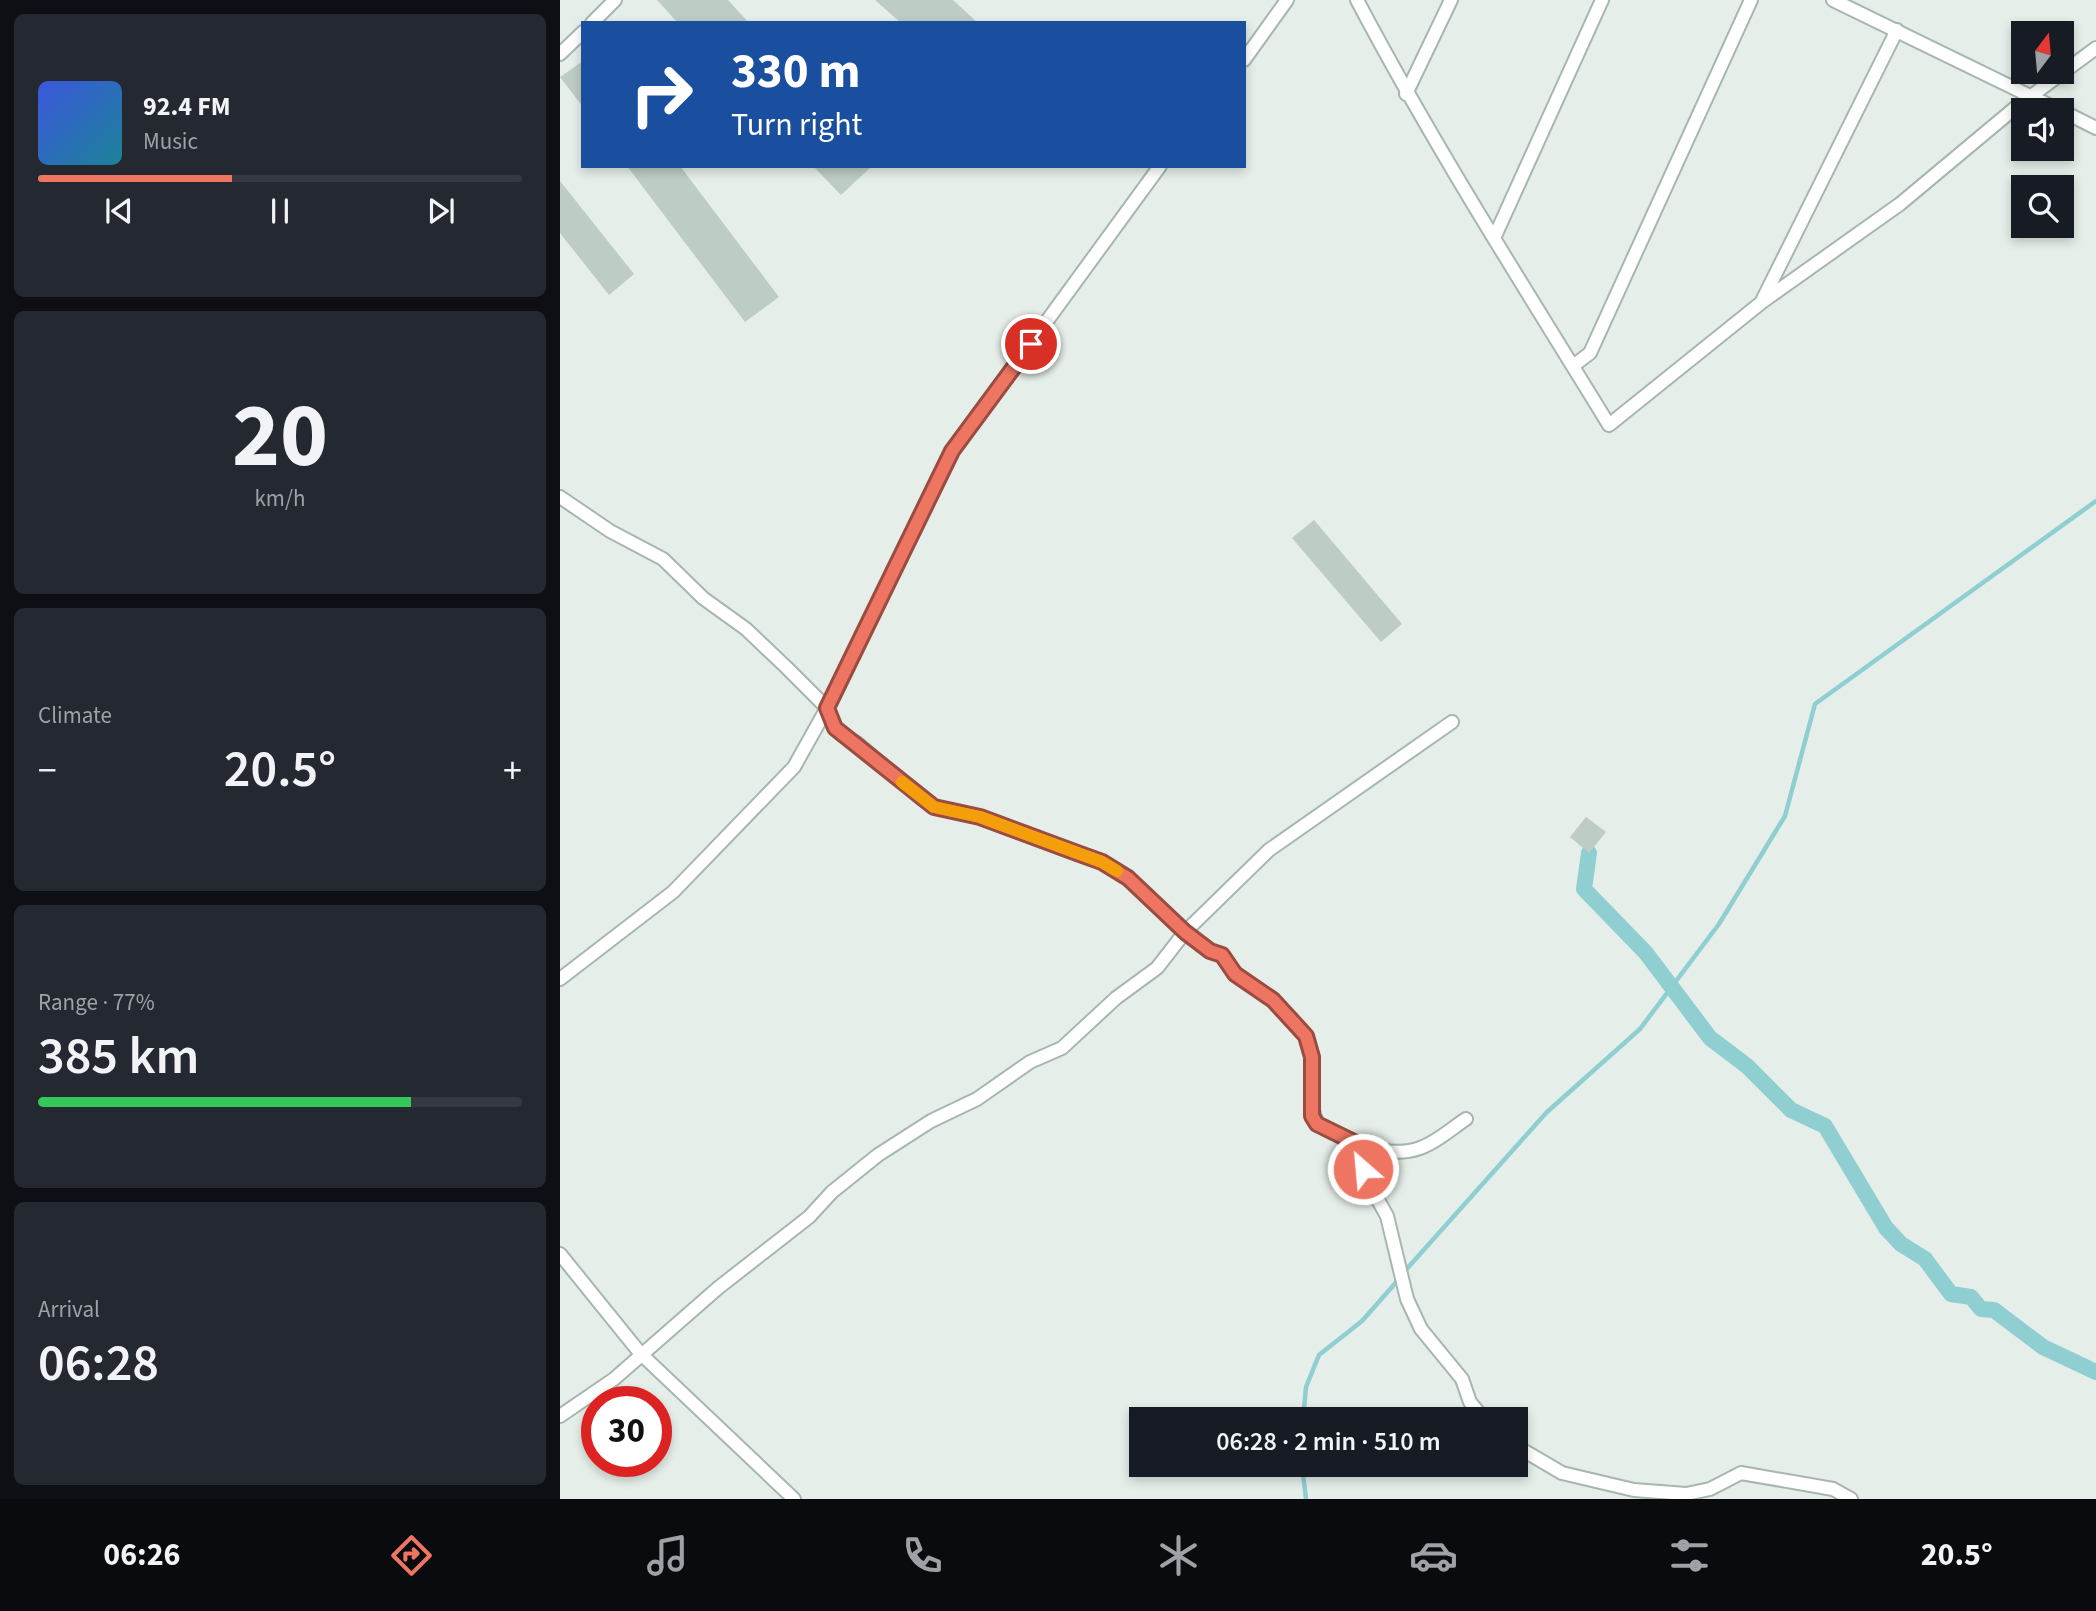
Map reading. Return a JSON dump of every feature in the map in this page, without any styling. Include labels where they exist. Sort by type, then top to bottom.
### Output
[{"type":"street","points":[[594,21],[615,0]]},
{"type":"street","points":[[1246,57],[1287,0]]},
{"type":"street","points":[[1357,0],[1406,94],[1495,236],[1540,317],[1609,425],[1762,302],[1900,204],[2031,96],[2096,48]]},
{"type":"street","points":[[1406,94],[1451,0]]},
{"type":"street","points":[[1495,236],[1602,0]]},
{"type":"street","points":[[1573,366],[1590,352],[1751,0]]},
{"type":"street","points":[[1833,0],[2035,98]]},
{"type":"street","points":[[1762,302],[1897,30]]},
{"type":"street","points":[[560,54],[581,34]]},
{"type":"street","points":[[2074,118],[2096,128]]},
{"type":"street","points":[[560,979],[673,892],[794,767],[827,708],[952,451],[1155,168]]},
{"type":"street","points":[[560,497],[604,527],[663,559],[703,598],[746,629],[827,708],[835,728],[842,735],[934,807],[980,817],[1102,862],[1128,878],[1185,932],[1210,951],[1222,955],[1235,974],[1259,988],[1294,1021],[1310,1046],[1311,1104],[1317,1124],[1356,1143],[1401,1153],[1423,1147],[1466,1119]]},
{"type":"street","points":[[560,1416],[614,1379],[640,1353],[809,1217],[832,1192],[878,1154],[932,1121],[977,1099],[1030,1062],[1062,1048],[1116,998],[1157,968],[1185,932],[1269,850],[1452,722]]},
{"type":"street","points":[[1356,1143],[1368,1182],[1387,1216],[1407,1298],[1421,1329],[1462,1379],[1475,1407]]},
{"type":"street","points":[[560,1254],[640,1353],[794,1499]]},
{"type":"street","points":[[1528,1453],[1562,1473],[1634,1490],[1685,1497],[1710,1489],[1741,1473],[1833,1489],[1851,1499]]},
{"type":"building","points":[[657,0],[728,0],[747,21],[676,21]]},
{"type":"building","points":[[875,0],[953,0],[976,21],[899,21]]},
{"type":"building","points":[[581,62],[581,104],[560,77]]},
{"type":"building","points":[[629,168],[682,168],[779,297],[745,322]]},
{"type":"building","points":[[815,168],[870,168],[841,195]]},
{"type":"building","points":[[560,181],[634,274],[609,295],[560,233]]},
{"type":"building","points":[[1314,520],[1402,624],[1381,642],[1292,538]]},
{"type":"building","points":[[1586,817],[1606,832],[1589,853],[1570,837]]},
{"type":"waterway","points":[[1404,1272],[1547,1112],[1640,1029],[1719,924],[1785,816],[1815,704],[2096,501]]},
{"type":"waterway","points":[[1589,853],[1584,889],[1646,953],[1710,1038],[1747,1066],[1791,1110],[1825,1126],[1886,1228],[1901,1244],[1925,1259],[1951,1294],[1971,1297],[1981,1309],[1994,1310],[2043,1347],[2096,1372]]},
{"type":"waterway","points":[[1304,1407],[1306,1387],[1319,1355],[1362,1321],[1399,1279]]},
{"type":"waterway","points":[[1303,1477],[1306,1499]]},
{"type":"slow traffic","points":[[902,782],[934,807],[980,817],[1102,862],[1117,871]]},
{"type":"route","points":[[1031,344],[952,451],[827,708],[835,728],[934,807],[980,817],[1102,862],[1114,869],[1128,878],[1185,932],[1210,951],[1222,955],[1235,974],[1273,1000],[1306,1036],[1312,1057],[1312,1116],[1317,1124],[1330,1132],[1356,1143],[1363,1169]]}]
